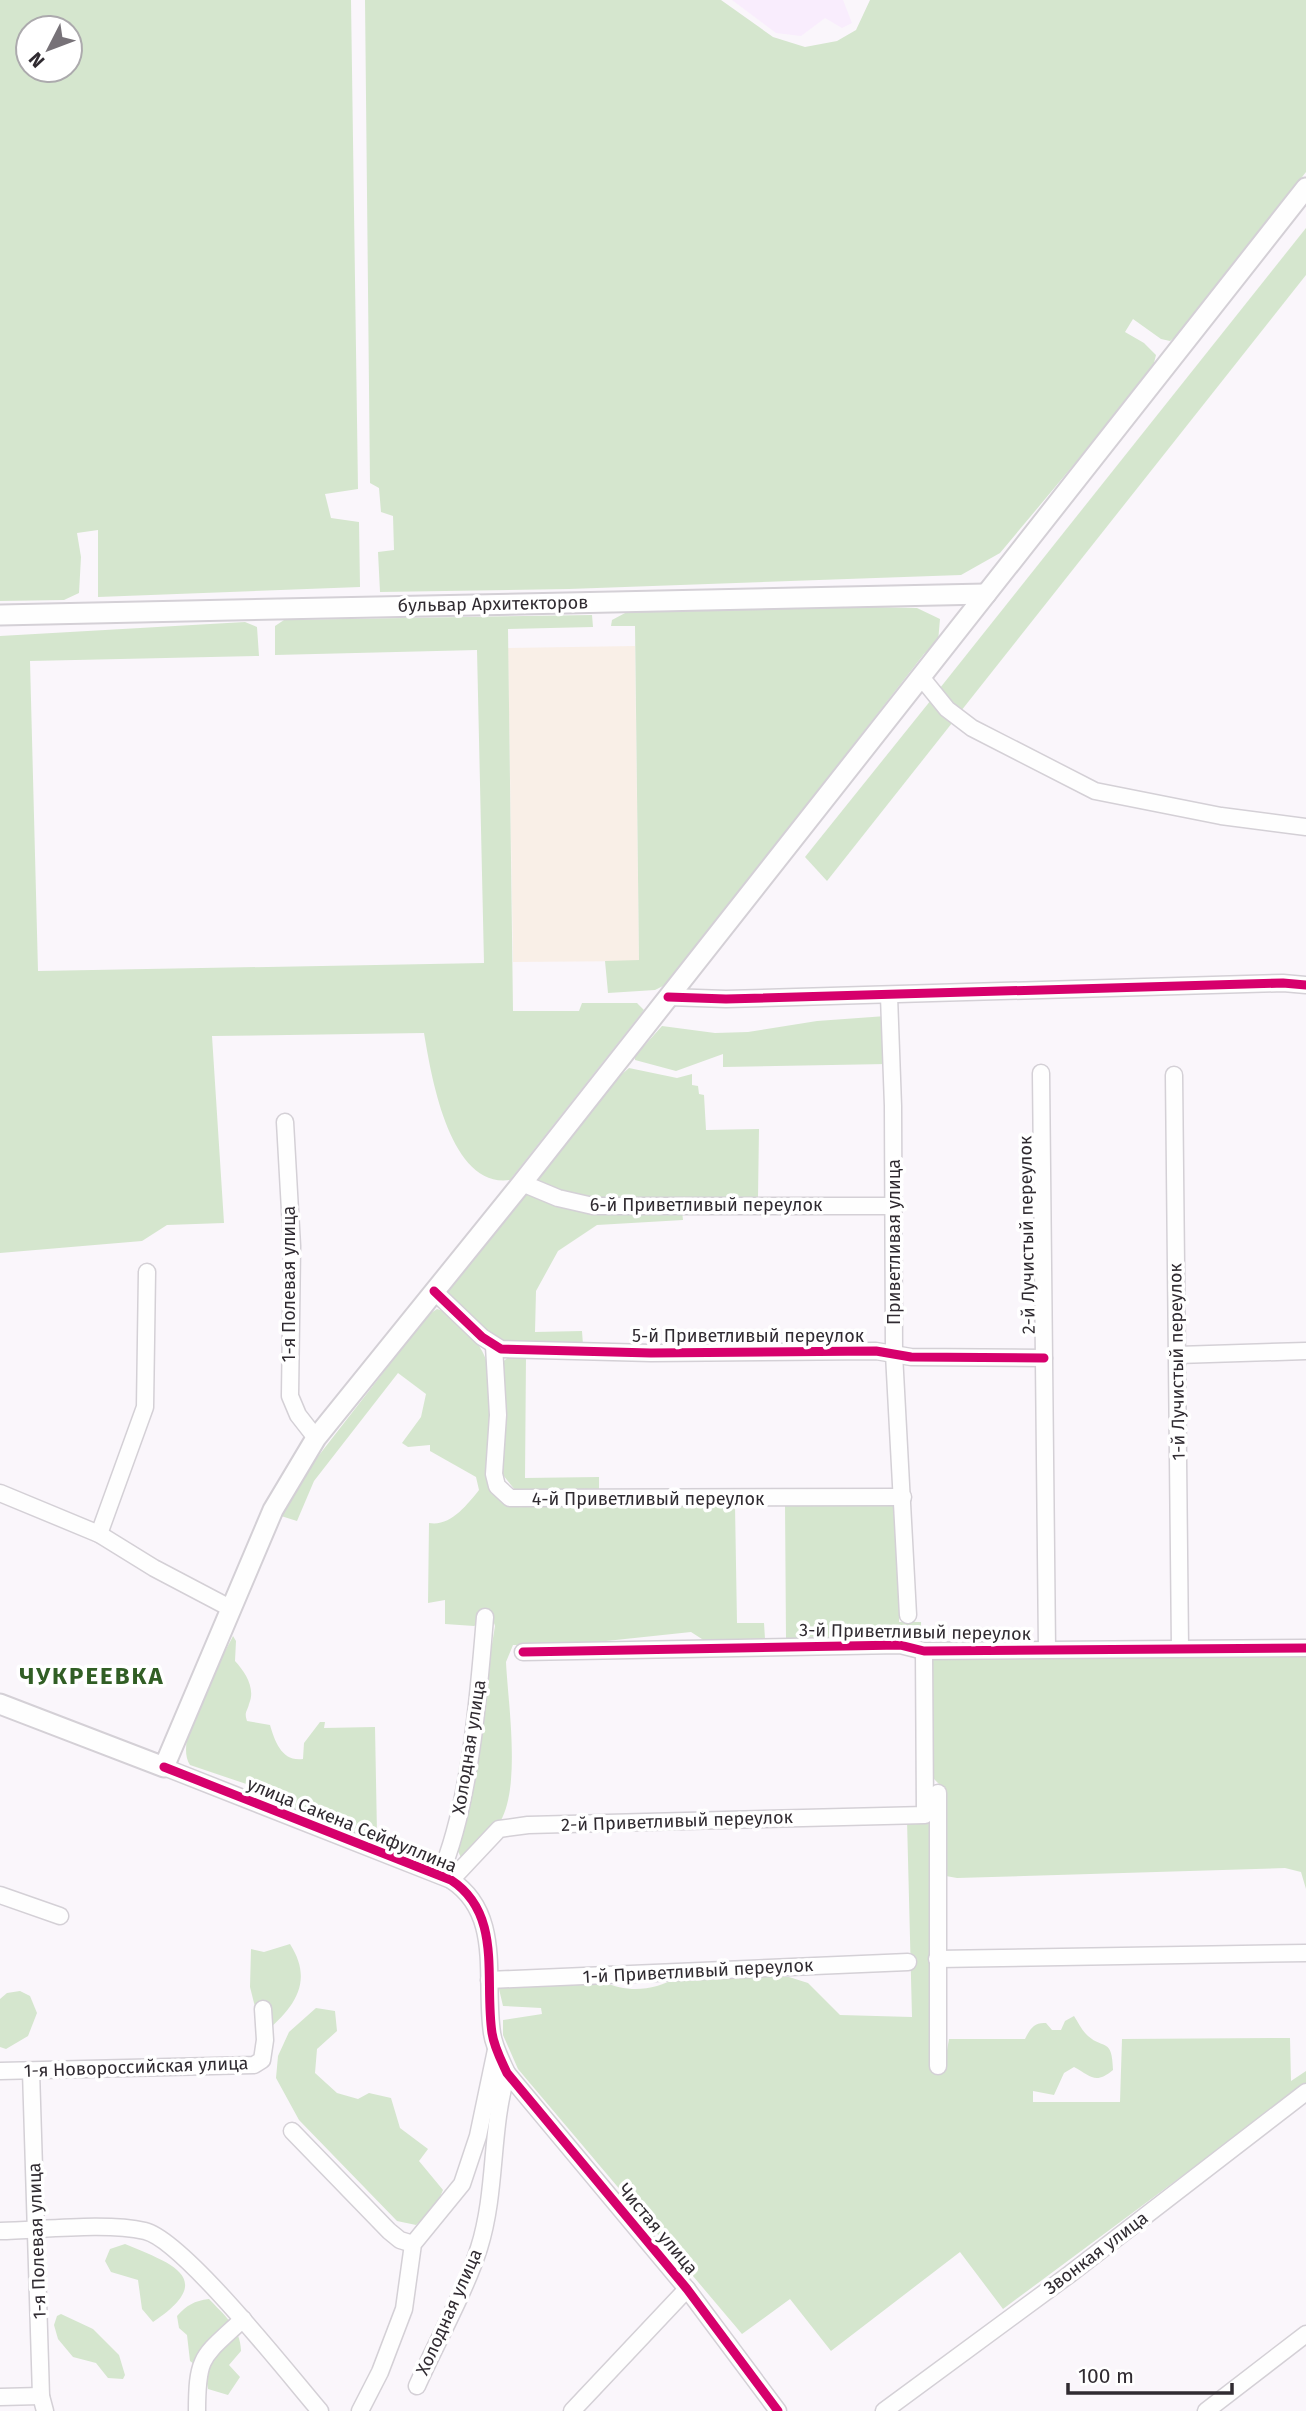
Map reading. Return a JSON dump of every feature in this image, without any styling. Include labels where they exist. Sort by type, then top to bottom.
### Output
[{"type":"main road","points":[[164,1767],[273,1510],[316,1438],[522,1183],[1306,188]]},
{"type":"main road","name":"бульвар Архитекторов","points":[[0,615],[986,594]]},
{"type":"main road","name":"улица Сакена Сейфуллина","points":[[0,1704],[164,1767]]},
{"type":"street","points":[[922,677],[947,709],[972,727],[1095,791],[1221,816],[1306,827]]},
{"type":"street","points":[[668,997],[726,999],[888,996],[1283,983],[1306,985]]},
{"type":"street","name":"Приветливая улица","points":[[888,996],[894,1354],[908,1615]]},
{"type":"street","name":"2-й Лучистый переулок","points":[[1041,1073],[1047,1649]]},
{"type":"street","name":"1-й Лучистый переулок","points":[[1174,1075],[1180,1648]]},
{"type":"street","name":"1-я Полевая улица","points":[[285,1122],[292,1246],[290,1396],[298,1415],[316,1438]]},
{"type":"street","name":"6-й Приветливый переулок","points":[[522,1183],[558,1198],[593,1206],[893,1206]]},
{"type":"street","points":[[99,1534],[145,1408],[147,1272]]},
{"type":"street","points":[[434,1291],[494,1346]]},
{"type":"street","name":"5-й Приветливый переулок","points":[[494,1346],[501,1349],[651,1353],[876,1351],[894,1354],[1044,1358]]},
{"type":"street","name":"4-й Приветливый переулок","points":[[494,1346],[498,1415],[494,1474],[497,1486],[510,1498],[903,1497]]},
{"type":"street","points":[[1178,1355],[1306,1351]]},
{"type":"street","points":[[0,1493],[99,1534],[154,1568],[230,1608]]},
{"type":"street","name":"Холодная улица","points":[[445,1877],[457,1824],[476,1709],[485,1616]]},
{"type":"street","name":"3-й Приветливый переулок","points":[[523,1652],[901,1645],[924,1651],[1306,1648]]},
{"type":"street","name":"2-й Приветливый переулок","points":[[445,1877],[499,1829],[528,1825],[925,1815],[924,1651]]},
{"type":"street","name":"улица Сакена Сейфуллина","points":[[164,1767],[445,1877],[473,1898],[486,1927],[492,2034],[507,2073]]},
{"type":"street","points":[[937,1793],[938,2066]]},
{"type":"street","points":[[0,1895],[60,1916]]},
{"type":"street","points":[[937,1959],[1306,1953]]},
{"type":"street","name":"1-й Приветливый переулок","points":[[489,1980],[908,1962]]},
{"type":"street","name":"1-я Новороссийская улица","points":[[0,2071],[254,2064],[262,2060],[265,2040],[263,2009]]},
{"type":"street","points":[[360,2411],[380,2372],[404,2309],[413,2244],[462,2184],[478,2136],[496,2050]]},
{"type":"street","name":"1-я Полевая улица","points":[[32,2071],[43,2403]]},
{"type":"street","name":"Холодная улица","points":[[417,2386],[479,2249],[493,2179],[498,2119],[507,2073]]},
{"type":"street","name":"Чистая улица","points":[[507,2073],[687,2289],[778,2411]]},
{"type":"street","name":"Звонкая улица","points":[[884,2411],[1070,2274],[1306,2092]]},
{"type":"street","points":[[292,2131],[389,2231],[400,2240],[413,2244]]},
{"type":"street","points":[[0,2231],[128,2229],[158,2236],[243,2319],[320,2411]]},
{"type":"street","points":[[572,2411],[687,2289]]},
{"type":"street","points":[[197,2411],[197,2372],[201,2361],[243,2319]]},
{"type":"street","points":[[1206,2411],[1306,2334]]},
{"type":"street","points":[[0,2397],[43,2403]]},
{"type":"shaded area","points":[[732,0],[843,0],[852,23],[842,28],[825,18],[801,36],[776,33]]},
{"type":"shaded area","points":[[635,646],[639,961],[513,962],[508,648]]},
{"type":"green space","points":[[0,0],[351,0],[358,489],[325,494],[331,518],[359,522],[360,587],[98,597],[98,530],[77,533],[81,557],[79,593],[64,600],[0,601]]},
{"type":"green space","points":[[365,0],[721,0],[773,37],[805,47],[837,41],[856,30],[870,0],[1306,0],[1306,172],[1179,334],[1170,341],[1161,339],[1133,319],[1125,332],[1144,343],[1156,355],[1152,371],[1000,553],[961,575],[569,589],[380,592],[378,552],[394,550],[393,516],[381,512],[379,488],[370,483]]},
{"type":"green space","points":[[1306,228],[1306,275],[961,711],[940,688]]},
{"type":"green space","points":[[828,606],[917,608],[940,619],[938,642],[924,654],[667,984],[655,990],[608,993],[605,961],[639,960],[635,626],[611,626],[612,620],[627,612]]},
{"type":"green space","points":[[592,615],[593,627],[508,629],[513,1011],[579,1011],[582,1003],[637,1003],[644,1010],[510,1180],[489,1178],[472,1167],[458,1148],[438,1100],[424,1033],[212,1036],[224,1223],[167,1225],[142,1241],[0,1253],[0,636],[245,622],[257,627],[259,656],[30,661],[38,971],[484,963],[477,650],[275,655],[275,626],[284,620]]},
{"type":"green space","points":[[931,700],[952,723],[827,881],[805,857]]},
{"type":"green space","points":[[886,1016],[887,1064],[723,1067],[723,1054],[676,1071],[635,1060],[635,1056],[662,1026],[715,1033],[748,1032],[817,1021]]},
{"type":"green space","points":[[629,1068],[677,1078],[692,1074],[692,1085],[698,1086],[699,1094],[704,1095],[706,1130],[759,1129],[758,1197],[589,1201],[537,1183],[537,1178],[613,1082]]},
{"type":"green space","points":[[528,1191],[568,1209],[682,1211],[683,1220],[597,1225],[558,1251],[536,1291],[535,1332],[582,1331],[583,1345],[502,1341],[484,1331],[452,1300],[448,1291]]},
{"type":"green space","points":[[437,1309],[457,1321],[475,1341],[488,1366],[492,1436],[508,1504],[535,1507],[735,1505],[737,1623],[764,1623],[765,1639],[705,1641],[691,1632],[559,1646],[513,1645],[506,1662],[512,1747],[510,1792],[498,1825],[462,1860],[458,1851],[495,1626],[492,1617],[474,1626],[445,1624],[445,1600],[428,1603],[429,1523],[444,1522],[463,1508],[479,1490],[476,1477],[430,1451],[430,1445],[408,1447],[402,1443],[421,1417],[426,1394],[398,1373],[314,1481],[297,1521],[281,1516],[302,1477],[428,1315]]},
{"type":"green space","points":[[511,1355],[526,1356],[525,1478],[599,1477],[599,1494],[515,1490],[503,1475],[500,1364]]},
{"type":"green space","points":[[894,1501],[900,1514],[899,1622],[921,1622],[921,1638],[786,1639],[785,1503]]},
{"type":"green space","points":[[233,1636],[236,1641],[235,1661],[246,1675],[251,1692],[247,1721],[270,1725],[277,1744],[285,1754],[303,1759],[304,1743],[320,1722],[325,1722],[324,1728],[375,1727],[377,1834],[395,1842],[412,1843],[412,1852],[305,1814],[283,1802],[284,1797],[267,1785],[264,1790],[190,1765],[186,1753],[192,1719]]},
{"type":"green space","points":[[1306,1654],[1306,1889],[1301,1872],[1285,1868],[957,1878],[946,1876],[943,1788],[934,1779],[930,1658]]},
{"type":"green space","points":[[907,1820],[930,1821],[935,2068],[945,2062],[949,2039],[1025,2039],[1035,2025],[1046,2023],[1052,2030],[1061,2030],[1065,2021],[1074,2016],[1088,2036],[1109,2048],[1113,2070],[1102,2077],[1093,2078],[1074,2067],[1064,2073],[1054,2095],[1033,2091],[1033,2102],[1120,2102],[1122,2039],[1290,2038],[1291,2081],[1306,2071],[1306,2084],[1003,2309],[960,2252],[831,2351],[790,2299],[742,2334],[518,2069],[503,2035],[503,2020],[542,2014],[541,2008],[503,2006],[499,1989],[504,1985],[604,1982],[622,1988],[641,1989],[660,1985],[677,1977],[789,1977],[808,1983],[840,2015],[912,2017]]},
{"type":"green space","points":[[290,1944],[301,1971],[297,1994],[283,2015],[262,2035],[250,1987],[251,1949],[264,1952]]},
{"type":"green space","points":[[20,1991],[30,1996],[37,2013],[28,2036],[6,2049],[0,2047],[0,1999],[7,1993]]},
{"type":"green space","points":[[316,2008],[335,2011],[337,2031],[317,2049],[315,2073],[337,2093],[358,2099],[369,2093],[391,2098],[400,2128],[428,2149],[419,2161],[443,2190],[435,2208],[416,2225],[397,2221],[299,2120],[276,2078],[278,2056],[289,2032]]},
{"type":"green space","points":[[125,2244],[171,2265],[181,2274],[185,2283],[183,2294],[173,2307],[153,2322],[142,2309],[138,2280],[111,2272],[105,2261],[110,2249]]},
{"type":"green space","points":[[209,2299],[230,2322],[240,2343],[241,2351],[229,2365],[240,2377],[228,2395],[208,2389],[205,2372],[190,2361],[187,2335],[179,2328],[177,2316],[181,2312],[195,2302]]},
{"type":"green space","points":[[61,2314],[93,2329],[119,2355],[125,2375],[123,2379],[108,2378],[96,2363],[73,2357],[58,2339],[54,2325],[57,2316]]},
{"type":"cycle path","points":[[668,997],[726,999],[1283,983],[1306,985]]},
{"type":"cycle path","points":[[434,1291],[482,1337],[501,1349],[651,1353],[876,1351],[911,1357],[1044,1358]]},
{"type":"cycle path","points":[[523,1652],[900,1645],[924,1651],[1306,1648]]},
{"type":"cycle path","points":[[164,1767],[451,1880],[467,1894],[485,1929],[492,2033],[507,2073],[687,2289],[778,2411]]},
{"type":"district","name":"ЧУКРЕЕВКА","points":[[92,1676]]}]
